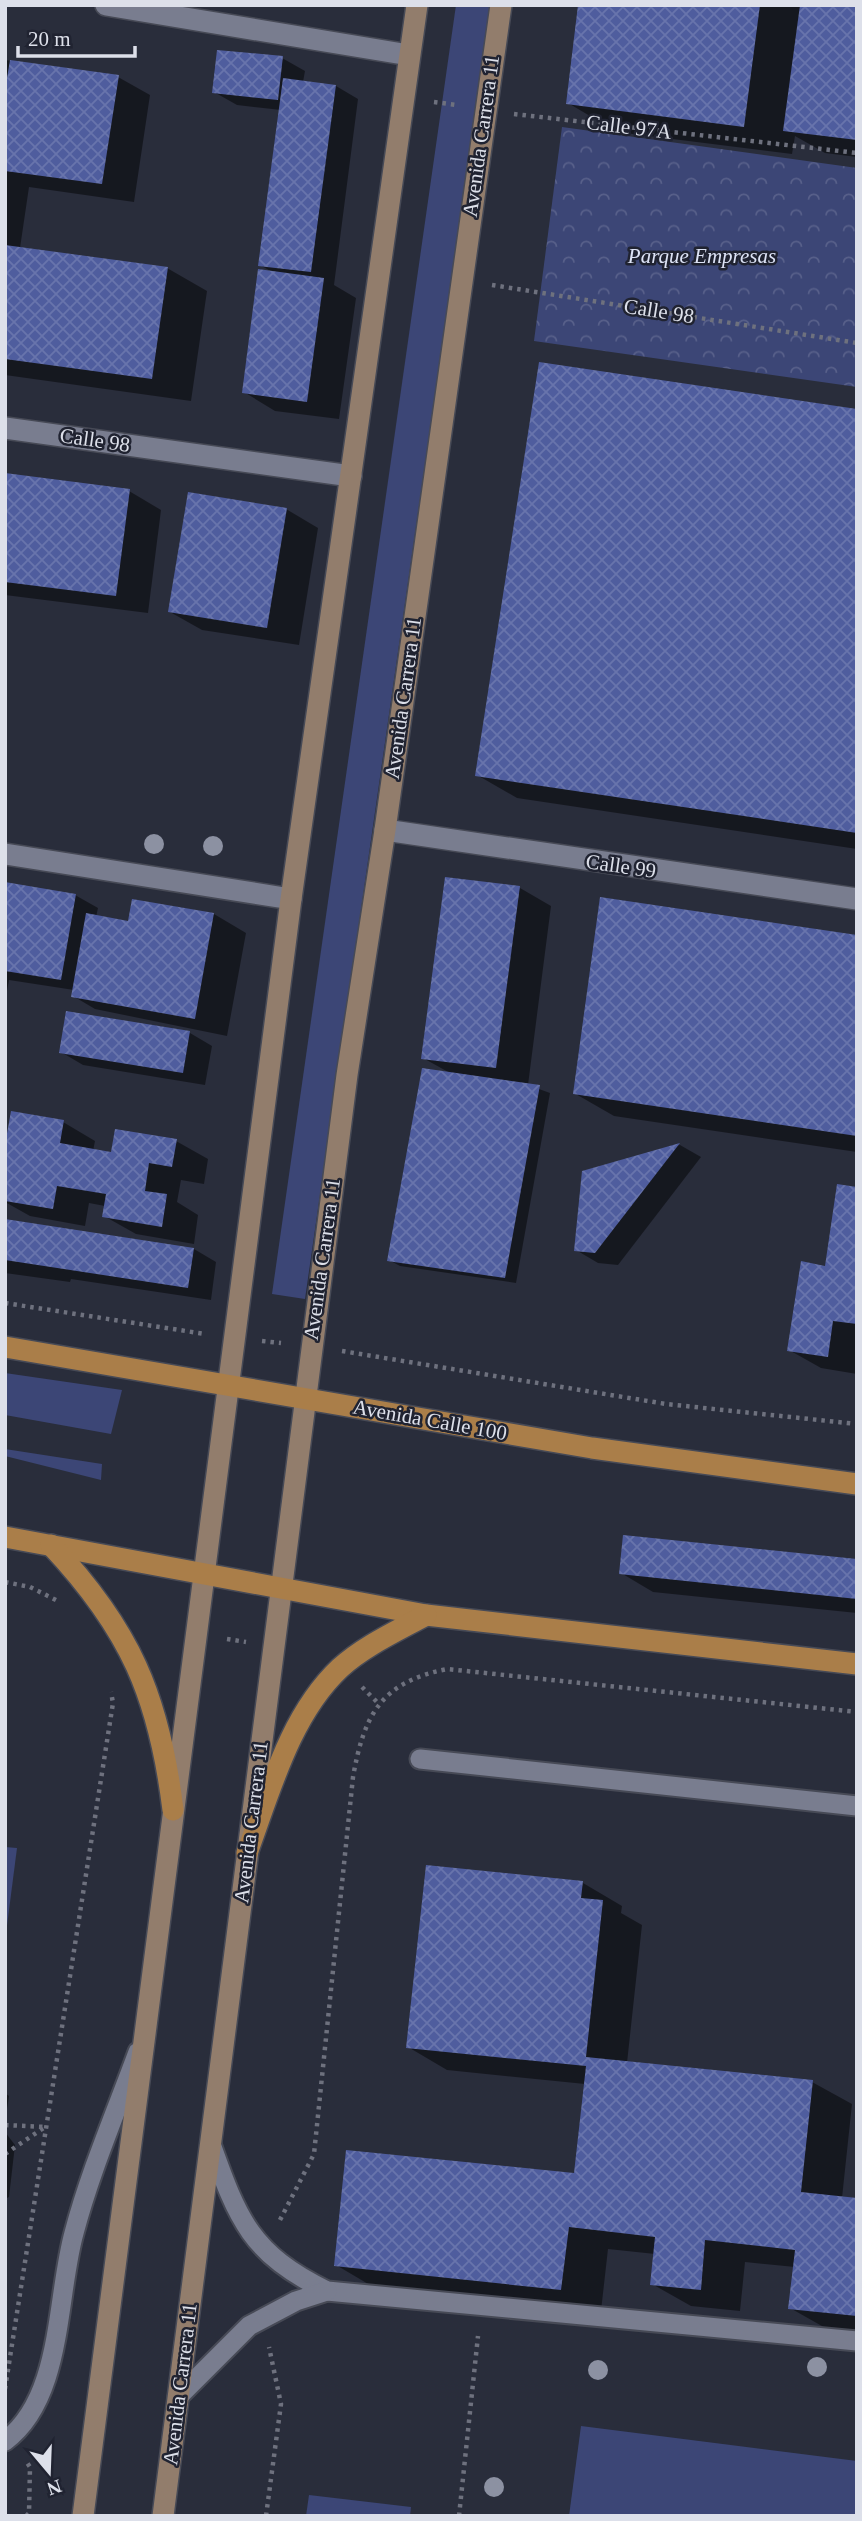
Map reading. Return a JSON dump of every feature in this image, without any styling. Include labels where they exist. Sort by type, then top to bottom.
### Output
[{"type":"main road","points":[[83,2516],[292,899],[417,5]]},
{"type":"main road","name":"Avenida Carrera 11","points":[[163,2516],[346,1075],[385,830],[460,280],[501,5]]},
{"type":"main road","name":"Avenida Calle 100","points":[[5,1347],[690,1463],[857,1484]]},
{"type":"main road","points":[[5,1536],[426,1615],[857,1664]]},
{"type":"main road","points":[[51,1545],[104,1606],[125,1640],[150,1694],[165,1751],[173,1810]]},
{"type":"main road","points":[[247,1853],[270,1790],[300,1722],[317,1694],[341,1667],[375,1643],[426,1615]]},
{"type":"street","points":[[106,5],[409,55]]},
{"type":"street","name":"Calle 98","points":[[5,428],[351,476]]},
{"type":"street","name":"Calle 99","points":[[385,830],[857,899]]},
{"type":"street","points":[[5,854],[292,899]]},
{"type":"lane","points":[[420,1759],[857,1806]]},
{"type":"lane","points":[[7,2440],[34,2410],[47,2377],[73,2234],[148,2021]]},
{"type":"lane","points":[[211,2144],[228,2192],[256,2240],[270,2257],[291,2273],[327,2291],[857,2341]]},
{"type":"lane","points":[[178,2397],[248,2326],[296,2301],[327,2291]]},
{"type":"path","name":"Calle 97A","points":[[403,94],[485,110],[857,153]]},
{"type":"path","name":"Calle 98","points":[[460,280],[857,343]]},
{"type":"path","points":[[5,1303],[310,1347],[666,1404],[857,1424]]},
{"type":"path","points":[[5,1582],[30,1587],[58,1601],[66,1611]]},
{"type":"path","points":[[197,1636],[273,1645]]},
{"type":"path","points":[[314,2154],[353,1777],[361,1735],[379,1704],[401,1686],[423,1674],[447,1669],[857,1712]]},
{"type":"path","points":[[5,2389],[113,1703],[109,1681]]},
{"type":"path","points":[[5,2125],[46,2127]]},
{"type":"path","points":[[5,2154],[46,2127]]},
{"type":"path","points":[[459,2516],[482,2305]]},
{"type":"path","points":[[266,2516],[281,2404]]},
{"type":"path","points":[[7,2440],[30,2467],[29,2513],[26,2516]]},
{"type":"green space","points":[[456,5],[491,5],[305,1299],[272,1294]]},
{"type":"green space","name":"Parque Empresas","points":[[562,127],[857,168],[857,387],[534,341]]},
{"type":"green space","points":[[5,1373],[122,1390],[111,1434],[5,1415]]},
{"type":"green space","points":[[5,1449],[102,1464],[101,1480],[5,1456]]},
{"type":"green space","points":[[5,1847],[17,1848],[5,1941]]},
{"type":"green space","points":[[581,2426],[857,2461],[857,2516],[569,2516]]},
{"type":"green space","points":[[309,2495],[411,2507],[410,2516],[306,2516]]},
{"type":"building","points":[[578,5],[760,5],[744,127],[566,104]]},
{"type":"building","points":[[800,5],[857,5],[857,140],[783,131]]},
{"type":"building","points":[[217,50],[283,56],[278,100],[212,93]]},
{"type":"building","points":[[10,60],[119,75],[102,184],[5,171],[5,90]]},
{"type":"building","points":[[283,78],[336,85],[311,272],[258,266]]},
{"type":"building","points":[[5,245],[168,267],[152,379],[5,359]]},
{"type":"building","points":[[258,269],[324,278],[307,402],[242,393]]},
{"type":"building","points":[[539,362],[857,409],[857,833],[475,776]]},
{"type":"building","points":[[5,473],[130,489],[116,596],[5,582]]},
{"type":"building","points":[[188,492],[287,508],[267,628],[168,612]]},
{"type":"building","points":[[445,877],[520,886],[496,1068],[421,1059]]},
{"type":"building","points":[[5,882],[76,894],[61,980],[5,971]]},
{"type":"building","points":[[600,897],[857,935],[857,1136],[573,1094]]},
{"type":"building","points":[[132,899],[214,913],[195,1019],[71,997],[86,913],[128,921]]},
{"type":"building","points":[[66,1011],[190,1031],[183,1073],[59,1053]]},
{"type":"building","points":[[422,1068],[540,1085],[505,1278],[387,1261]]},
{"type":"building","points":[[11,1111],[64,1120],[60,1143],[111,1152],[115,1129],[177,1139],[172,1167],[149,1163],[145,1191],[167,1194],[162,1227],[102,1217],[106,1194],[57,1186],[53,1209],[5,1201],[5,1145]]},
{"type":"building","points":[[680,1143],[595,1253],[574,1251],[582,1171]]},
{"type":"building","points":[[837,1184],[857,1187],[857,1324],[833,1321],[828,1357],[787,1351],[801,1261],[825,1266]]},
{"type":"building","points":[[5,1219],[194,1248],[188,1288],[5,1260]]},
{"type":"building","points":[[623,1535],[857,1559],[857,1599],[619,1574]]},
{"type":"building","points":[[426,1865],[583,1881],[581,1898],[603,1900],[586,2057],[813,2080],[801,2192],[857,2198],[857,2316],[788,2309],[795,2250],[705,2240],[701,2290],[650,2285],[655,2237],[569,2227],[561,2290],[334,2266],[346,2150],[574,2173],[586,2066],[406,2048]]}]
